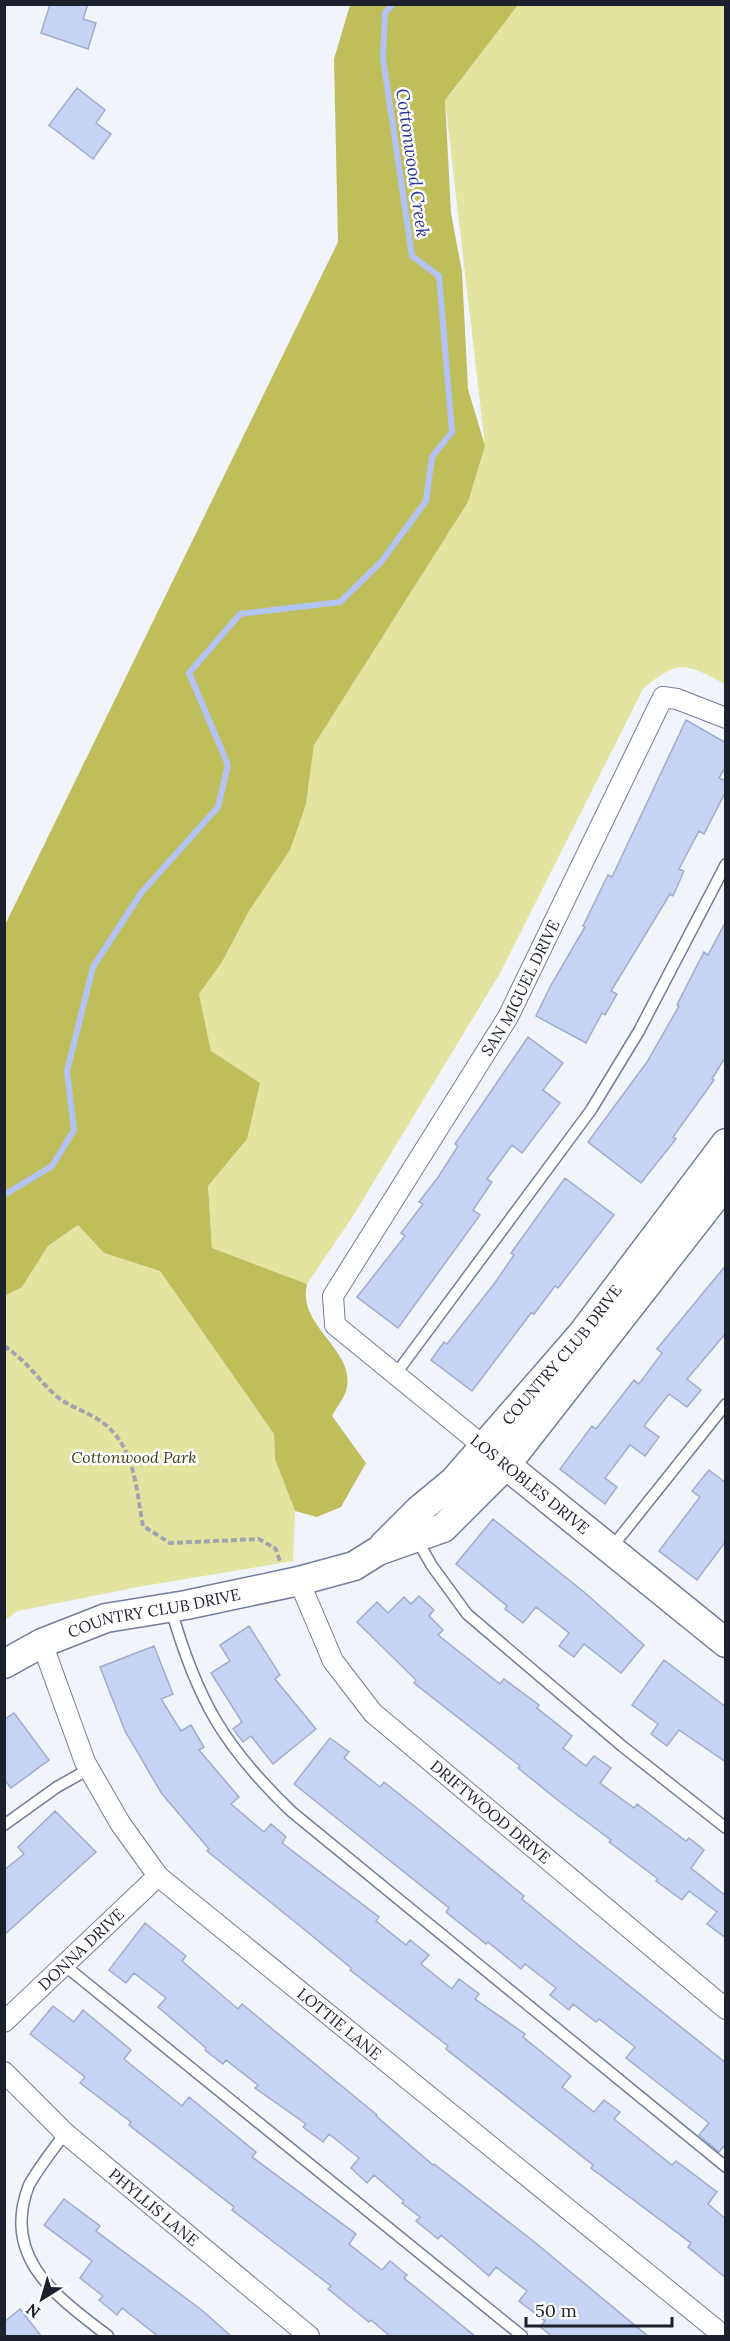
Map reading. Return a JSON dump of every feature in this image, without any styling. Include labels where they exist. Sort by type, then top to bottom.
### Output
[{"type":"street","name":"SAN MIGUEL DRIVE","points":[[335,1324],[333,1296],[508,1017],[663,697],[677,699],[726,718]]},
{"type":"street","name":"COUNTRY CLUB DRIVE","points":[[4,1664],[42,1643],[106,1618],[171,1608],[293,1582],[354,1566],[378,1551],[419,1510],[454,1481],[582,1334],[726,1143]]},
{"type":"street","name":"COUNTRY CLUB DRIVE","points":[[378,1551],[443,1528],[506,1465],[726,1183]]},
{"type":"street","name":"LOS ROBLES DRIVE","points":[[335,1324],[610,1549],[722,1633]]},
{"type":"street","name":"DRIFTWOOD DRIVE","points":[[293,1582],[333,1661],[373,1713],[726,2009]]},
{"type":"street","name":"LOTTIE LANE","points":[[42,1643],[89,1769],[120,1824],[158,1876],[724,2337]]},
{"type":"street","name":"DONNA DRIVE","points":[[4,2022],[158,1876]]},
{"type":"street","name":"PHYLLIS LANE","points":[[4,2072],[65,2133],[309,2337]]},
{"type":"lane","points":[[395,1375],[591,1110],[639,1031],[726,864]]},
{"type":"lane","points":[[610,1549],[726,1404]]},
{"type":"lane","points":[[416,1538],[432,1566],[467,1614],[622,1746],[726,1828]]},
{"type":"lane","points":[[171,1608],[183,1649],[209,1712],[229,1744],[259,1780],[310,1827],[726,2167]]},
{"type":"lane","points":[[4,1825],[57,1787],[89,1769]]},
{"type":"lane","points":[[64,1965],[522,2337]]},
{"type":"lane","points":[[65,2133],[25,2194],[18,2211],[16,2229],[19,2245],[26,2264],[46,2289],[108,2337]]},
{"type":"path","points":[[4,1346],[25,1360],[55,1395],[79,1411],[101,1421],[120,1439],[130,1460],[143,1526],[170,1542],[259,1539],[276,1549],[293,1582]]},
{"type":"green space","points":[[518,5],[725,5],[725,684],[691,668],[682,667],[665,673],[643,689],[499,975],[353,1216],[307,1284],[212,1248],[208,1186],[247,1139],[211,1051],[199,994],[222,962],[306,804],[314,745],[468,502],[485,446],[445,100]]},
{"type":"green space","name":"Cottonwood Park","points":[[78,1225],[104,1253],[160,1271],[274,1434],[275,1459],[295,1511],[293,1561],[143,1586],[18,1611],[5,1620],[5,1296],[22,1287],[48,1246]]},
{"type":"shaded area","points":[[350,5],[518,5],[445,100],[451,213],[462,272],[468,389],[485,446],[468,502],[314,745],[306,804],[290,850],[249,911],[222,962],[199,994],[211,1051],[260,1083],[247,1139],[208,1186],[212,1248],[307,1284],[306,1299],[310,1313],[336,1350],[347,1376],[346,1391],[332,1416],[366,1463],[341,1507],[317,1517],[295,1511],[275,1459],[274,1434],[160,1271],[104,1253],[78,1225],[48,1246],[22,1287],[5,1296],[5,925],[338,242],[334,59]]},
{"type":"building","points":[[50,4],[88,4],[83,19],[96,23],[88,49],[41,33]]},
{"type":"building","points":[[77,88],[105,110],[96,123],[111,134],[93,159],[49,125]]},
{"type":"building","points":[[686,720],[726,743],[726,766],[719,778],[726,781],[726,791],[704,834],[699,831],[679,869],[684,871],[673,896],[670,894],[611,991],[617,994],[605,1015],[602,1013],[586,1043],[536,1016],[551,985],[585,927],[583,926],[608,875],[612,877]]},
{"type":"building","points":[[726,921],[726,1056],[712,1079],[714,1080],[673,1137],[676,1139],[641,1183],[588,1142],[647,1062],[679,1006],[677,1005],[704,952],[708,955]]},
{"type":"building","points":[[528,1037],[563,1063],[543,1090],[560,1103],[522,1153],[512,1145],[487,1179],[492,1182],[473,1210],[480,1215],[398,1328],[357,1297],[405,1236],[401,1233],[423,1204],[419,1202],[439,1176],[458,1146],[455,1144]]},
{"type":"building","points":[[565,1178],[614,1215],[558,1288],[555,1286],[534,1314],[531,1313],[472,1391],[431,1360],[444,1342],[447,1344],[494,1284],[514,1255],[511,1253]]},
{"type":"building","points":[[726,1265],[726,1333],[687,1379],[701,1390],[687,1407],[669,1394],[644,1426],[659,1437],[645,1456],[630,1445],[605,1478],[617,1487],[605,1504],[560,1469],[592,1426],[596,1429],[634,1380],[639,1384],[662,1353],[657,1349]]},
{"type":"building","points":[[709,1470],[726,1483],[726,1541],[697,1580],[659,1551],[700,1497],[692,1491]]},
{"type":"building","points":[[493,1519],[584,1592],[644,1645],[621,1673],[584,1644],[574,1657],[559,1646],[569,1633],[536,1607],[523,1623],[505,1609],[507,1606],[456,1564]]},
{"type":"building","points":[[419,1596],[434,1610],[429,1616],[443,1630],[438,1635],[500,1684],[504,1679],[539,1705],[537,1708],[572,1736],[563,1748],[586,1766],[594,1756],[611,1768],[600,1783],[634,1808],[637,1804],[686,1841],[689,1838],[704,1850],[691,1868],[726,1896],[726,1938],[707,1924],[717,1912],[689,1891],[682,1900],[656,1881],[658,1879],[609,1842],[611,1840],[560,1802],[518,1768],[520,1766],[414,1683],[416,1680],[357,1622],[377,1602],[388,1613],[404,1597],[411,1604]]},
{"type":"building","points":[[249,1626],[280,1675],[275,1679],[316,1729],[273,1764],[251,1736],[243,1742],[233,1729],[242,1722],[211,1673],[230,1661],[220,1645]]},
{"type":"building","points":[[154,1646],[173,1694],[161,1699],[181,1731],[191,1725],[204,1747],[199,1750],[239,1797],[231,1804],[264,1832],[271,1824],[286,1837],[282,1843],[379,1917],[376,1921],[406,1945],[410,1940],[429,1955],[421,1964],[452,1989],[459,1979],[479,1994],[475,1999],[525,2034],[523,2037],[571,2076],[562,2087],[594,2112],[604,2100],[620,2112],[614,2119],[672,2165],[676,2161],[717,2192],[708,2204],[726,2219],[726,2278],[688,2247],[691,2243],[591,2168],[593,2165],[446,2049],[448,2046],[350,1970],[351,1968],[207,1851],[209,1849],[162,1794],[125,1731],[100,1667]]},
{"type":"building","points":[[664,1660],[726,1707],[726,1762],[679,1730],[667,1746],[651,1734],[658,1724],[632,1705]]},
{"type":"building","points":[[14,1713],[49,1760],[11,1788],[4,1779],[4,1720]]},
{"type":"building","points":[[330,1738],[349,1752],[344,1758],[380,1787],[384,1782],[423,1813],[524,1896],[522,1899],[726,2063],[726,2144],[719,2152],[699,2135],[709,2123],[626,2058],[635,2047],[599,2019],[596,2022],[573,2004],[569,2010],[550,1995],[556,1988],[525,1964],[521,1969],[488,1942],[486,1944],[446,1912],[449,1908],[294,1784]]},
{"type":"building","points":[[55,1811],[96,1852],[4,1935],[4,1870],[24,1854],[18,1847]]},
{"type":"building","points":[[145,1923],[186,1956],[182,1961],[238,2009],[242,2004],[377,2115],[433,2165],[532,2240],[649,2337],[553,2337],[540,2327],[545,2321],[519,2301],[527,2291],[496,2267],[489,2276],[441,2235],[438,2239],[416,2221],[420,2217],[402,2203],[404,2201],[374,2175],[367,2183],[351,2168],[359,2158],[329,2134],[323,2142],[303,2127],[306,2124],[255,2088],[258,2085],[226,2060],[223,2064],[205,2050],[206,2048],[158,2007],[166,1998],[134,1973],[126,1983],[109,1970]]},
{"type":"building","points":[[53,2006],[74,2022],[83,2010],[131,2050],[124,2059],[182,2106],[189,2097],[256,2152],[252,2157],[356,2234],[349,2244],[382,2270],[390,2261],[407,2275],[404,2278],[476,2337],[391,2337],[371,2320],[369,2322],[328,2289],[331,2286],[232,2210],[234,2207],[129,2125],[131,2122],[80,2083],[85,2077],[30,2034]]},
{"type":"building","points":[[64,2199],[100,2226],[96,2231],[203,2311],[232,2337],[159,2337],[122,2308],[117,2315],[99,2300],[103,2296],[80,2278],[92,2261],[44,2225]]},
{"type":"building","points":[[20,2309],[42,2337],[4,2337],[4,2322]]},
{"type":"waterway","name":"Cottonwood Creek","points":[[4,1195],[52,1166],[74,1130],[67,1071],[93,967],[141,893],[218,807],[228,765],[189,673],[240,614],[340,602],[381,562],[426,501],[432,457],[452,432],[439,276],[412,256],[383,58],[385,13],[393,4]]}]
